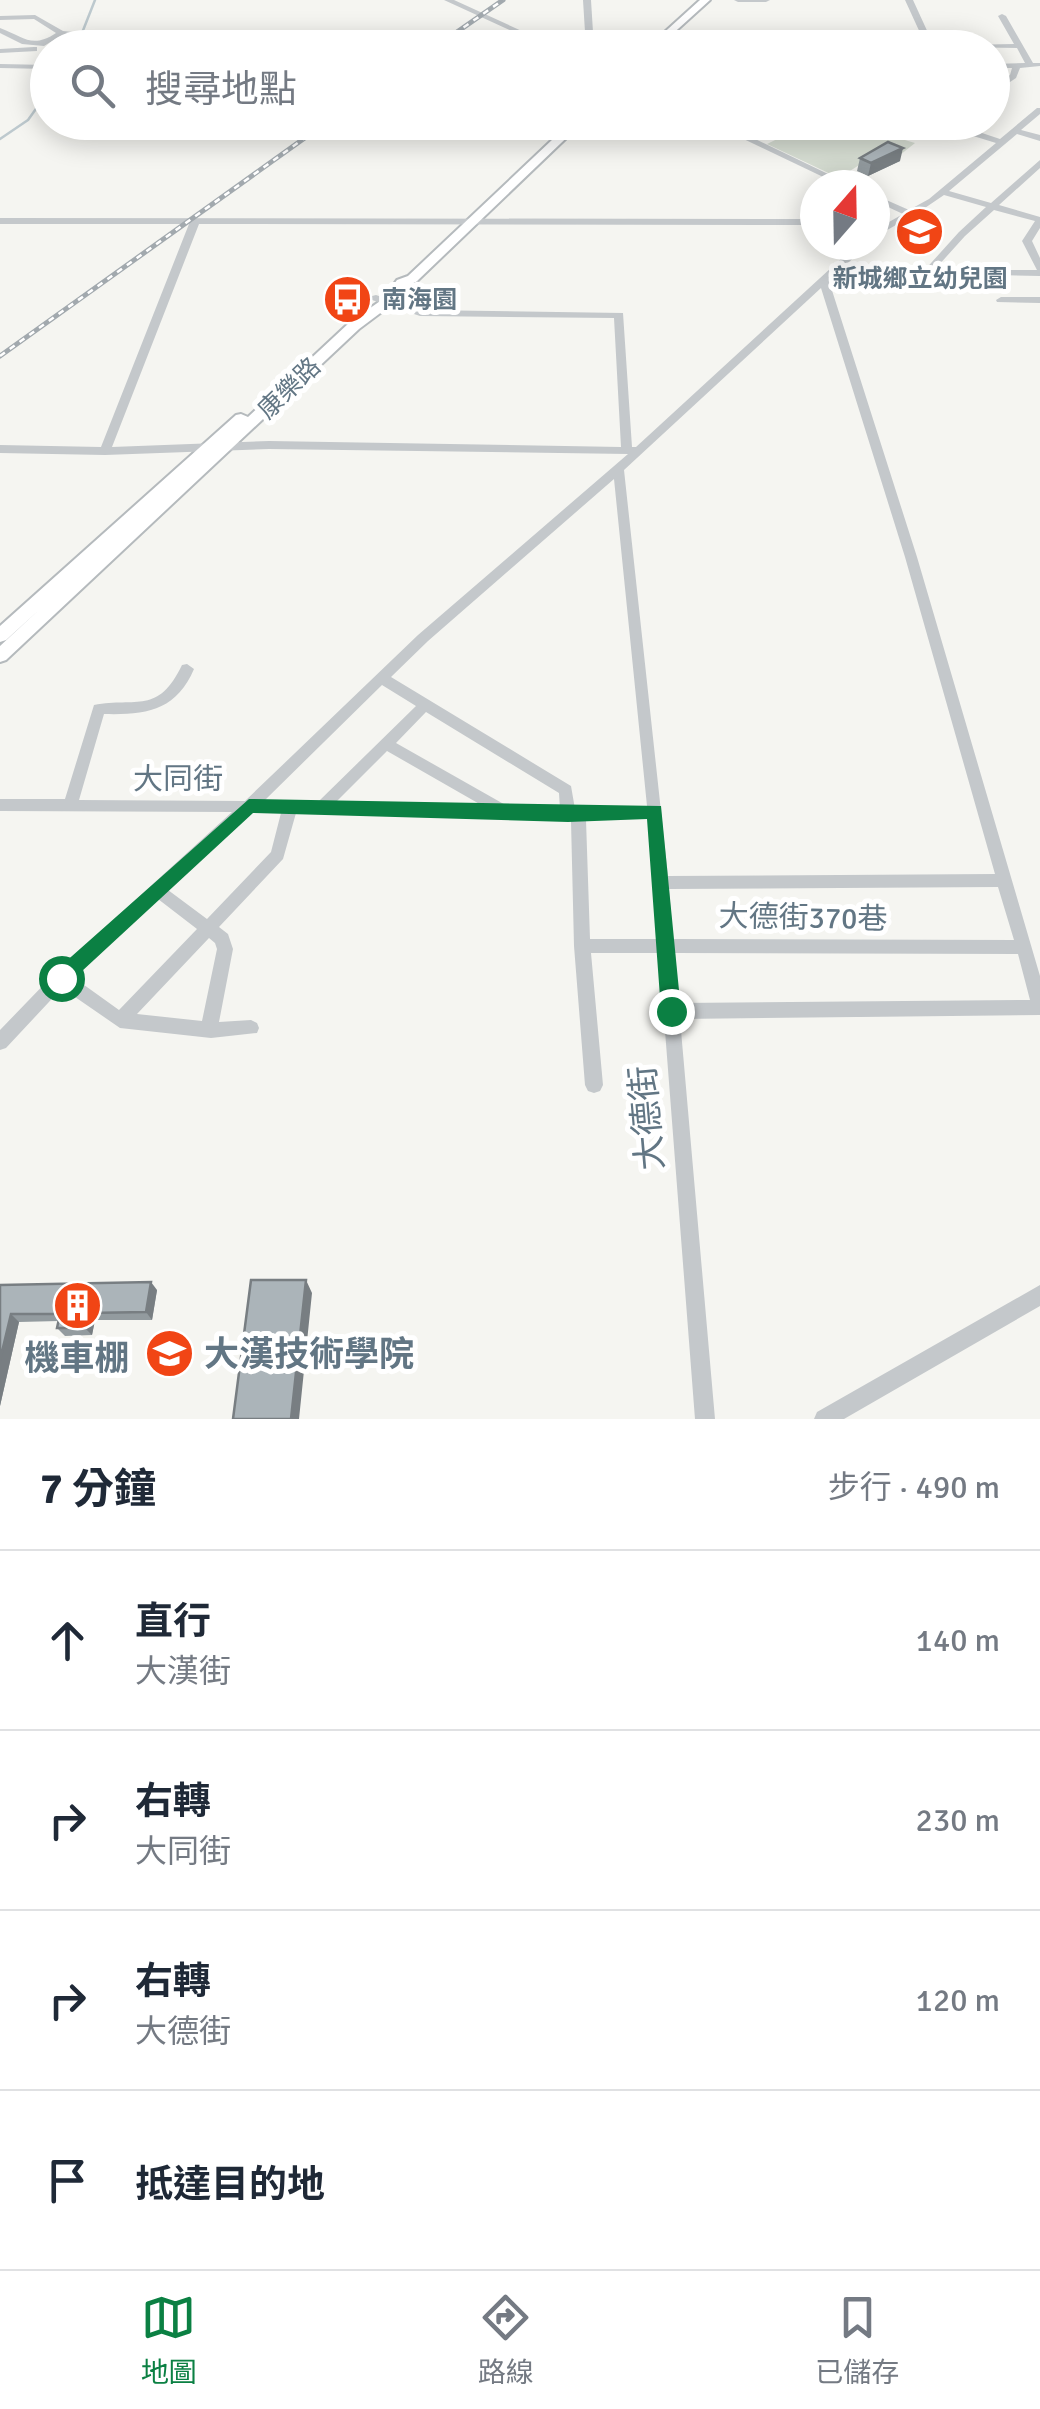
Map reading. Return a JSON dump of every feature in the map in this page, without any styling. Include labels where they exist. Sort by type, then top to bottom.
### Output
[{"type":"main road","points":[[671,30],[704,0]]},
{"type":"main road","points":[[682,30],[714,0]]},
{"type":"main road","name":"康樂路","points":[[14,630],[229,446],[401,283],[412,279],[550,140]]},
{"type":"main road","name":"康樂路","points":[[466,223],[558,140]]},
{"type":"main road","name":"康樂路","points":[[0,656],[14,630],[207,448],[382,300]]},
{"type":"street","points":[[448,0],[516,30]]},
{"type":"street","points":[[587,0],[589,30]]},
{"type":"street","points":[[738,0],[766,0]]},
{"type":"street","points":[[909,0],[923,30]]},
{"type":"street","points":[[1002,16],[1010,30]]},
{"type":"street","points":[[0,24],[35,17],[55,30]]},
{"type":"street","points":[[0,24],[12,24]]},
{"type":"street","points":[[0,24],[30,43]]},
{"type":"street","points":[[1010,30],[1035,65]]},
{"type":"street","points":[[1010,46],[1019,46]]},
{"type":"street","points":[[0,50],[30,50]]},
{"type":"street","points":[[1010,66],[1035,65]]},
{"type":"street","points":[[0,66],[30,67]]},
{"type":"street","points":[[1010,79],[1017,66]]},
{"type":"street","points":[[1010,134],[1040,110]]},
{"type":"street","points":[[1015,130],[1040,138]]},
{"type":"street","points":[[751,140],[815,170]]},
{"type":"street","points":[[994,140],[1000,142]]},
{"type":"street","points":[[892,223],[942,192],[1002,140]]},
{"type":"street","points":[[916,285],[992,206],[1038,167]]},
{"type":"street","points":[[942,192],[1040,220],[1027,242],[1040,271],[996,273]]},
{"type":"street","points":[[890,204],[912,214]]},
{"type":"street","points":[[0,221],[800,222]]},
{"type":"street","points":[[105,451],[194,224]]},
{"type":"street","points":[[0,1042],[61,978],[249,806],[381,678],[846,260]]},
{"type":"street","points":[[671,1011],[1040,1005],[911,557],[824,280]]},
{"type":"street","points":[[382,300],[420,312],[619,315],[633,450]]},
{"type":"street","points":[[1001,300],[1040,300]]},
{"type":"street","points":[[0,449],[105,451],[229,446],[633,450]]},
{"type":"street","name":"大德街","points":[[618,467],[655,812],[706,1419]]},
{"type":"street","points":[[70,806],[99,709],[140,710],[170,697],[187,669]]},
{"type":"street","points":[[381,678],[566,790],[573,815],[594,1085]]},
{"type":"street","points":[[322,807],[424,706]]},
{"type":"street","points":[[386,744],[510,814]]},
{"type":"street","name":"大同街","points":[[0,805],[322,807],[573,815],[655,812]]},
{"type":"street","points":[[120,1020],[278,855],[290,807]]},
{"type":"street","points":[[660,883],[1003,880]]},
{"type":"street","points":[[157,890],[211,929],[224,949],[211,1030]]},
{"type":"street","name":"大德街370巷","points":[[582,946],[1022,948]]},
{"type":"street","points":[[61,978],[120,1020],[211,1030],[251,1028]]},
{"type":"street","points":[[824,1419],[1040,1295]]},
{"type":"shaded area","points":[[775,140],[915,143],[895,159],[881,151],[851,170],[822,170],[767,144]]},
{"type":"building","points":[[888,142],[903,148],[871,163],[860,158]]},
{"type":"building","points":[[251,1280],[306,1280],[291,1419],[233,1419]]},
{"type":"building","name":"機車棚","points":[[151,1282],[146,1312],[88,1313],[85,1328],[57,1328],[60,1314],[11,1314],[0,1360],[0,1285]]},
{"type":"waterway","points":[[83,30],[95,0]]},
{"type":"waterway","points":[[0,139],[30,117]]},
{"type":"railway","points":[[460,30],[503,0]]},
{"type":"railway","points":[[0,356],[302,140]]},
{"type":"place","name":"新城鄉立幼兒園","points":[[920,232]]},
{"type":"place","name":"南海園","points":[[347,299]]},
{"type":"place","name":"機車棚","points":[[77,1306]]},
{"type":"place","name":"大漢技術學院","points":[[169,1354]]},
{"type":"route","points":[[61,978],[249,806],[568,815],[655,812],[671,1011]]}]
